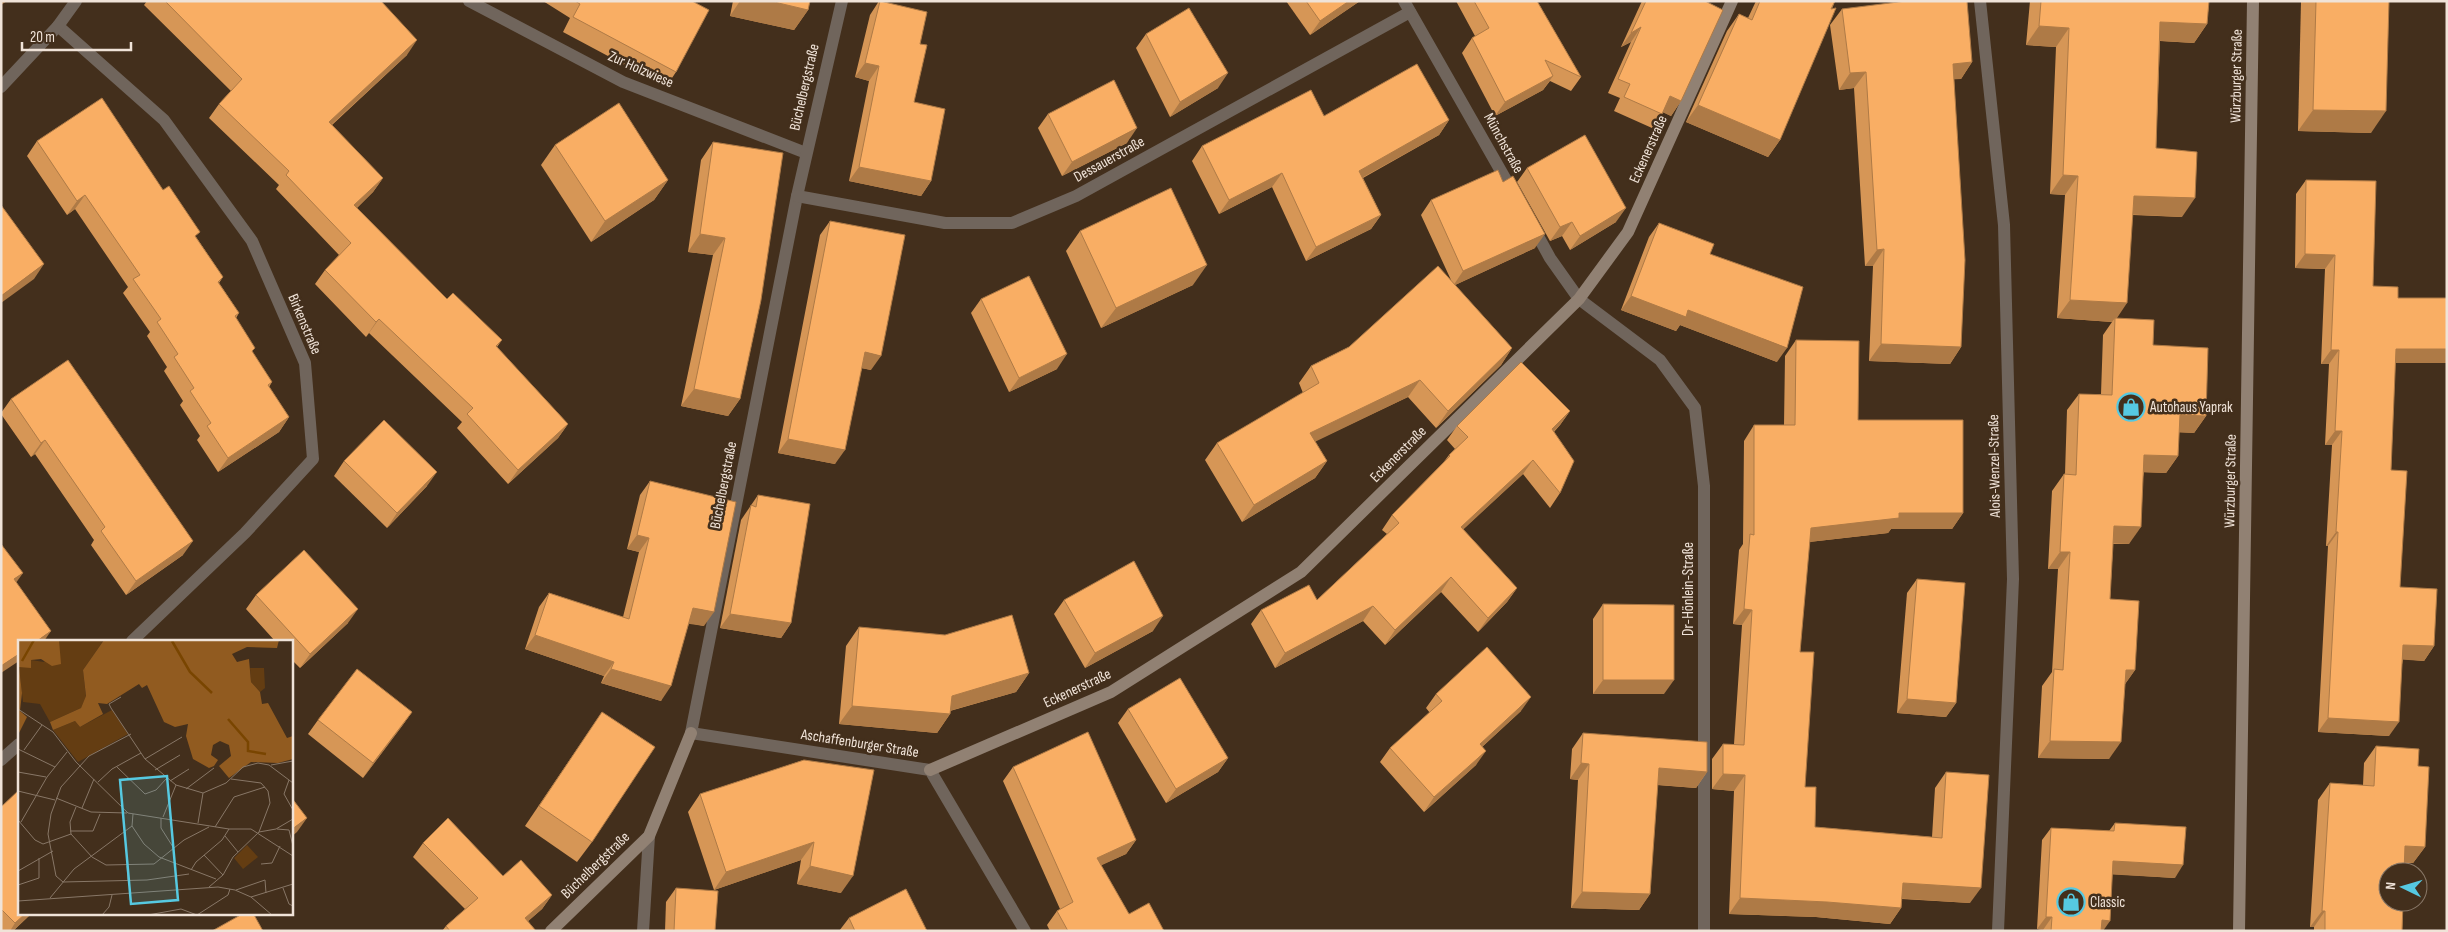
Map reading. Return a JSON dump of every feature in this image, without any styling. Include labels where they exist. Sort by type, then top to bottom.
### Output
[{"type":"street","points":[[1,87],[58,26],[76,1]]},
{"type":"street","name":"Zur Holzwiese","points":[[469,1],[623,82],[806,153]]},
{"type":"street","name":"Büchelbergstraße","points":[[551,931],[649,836],[691,733],[796,196],[842,1]]},
{"type":"street","name":"Eckenerstraße","points":[[930,770],[1111,692],[1301,572],[1579,299],[1628,232],[1732,1]]},
{"type":"street","name":"Alois-Wenzel-Straße","points":[[1980,1],[2004,225],[2013,578],[1998,931]]},
{"type":"street","name":"Würzburger Straße","points":[[2239,931],[2253,1]]},
{"type":"street","name":"Münchstraße","points":[[1407,7],[1550,258],[1579,299]]},
{"type":"street","name":"Dessauerstraße","points":[[796,196],[945,223],[1012,222],[1076,196],[1407,7]]},
{"type":"street","name":"Birkenstraße","points":[[58,26],[164,120],[170,128],[252,241],[305,363],[313,459],[245,533],[133,640]]},
{"type":"street","name":"Dr-Hönlein-Straße","points":[[1579,299],[1660,360],[1695,408],[1704,486],[1704,931]]},
{"type":"street","name":"Aschaffenburger Straße","points":[[691,733],[930,770],[1025,931]]},
{"type":"street","points":[[1,760],[18,745]]},
{"type":"street","points":[[644,931],[649,836]]},
{"type":"building","points":[[165,1],[381,1],[417,40],[329,122],[383,178],[354,205],[447,299],[453,293],[502,340],[496,346],[568,424],[518,470],[467,414],[473,408],[379,319],[376,322],[325,270],[351,243],[286,175],[289,171],[219,104],[242,79]]},
{"type":"building","points":[[575,1],[692,1],[709,10],[676,72],[573,17],[580,4]]},
{"type":"building","points":[[770,1],[810,1],[808,10]]},
{"type":"building","points":[[880,1],[927,12],[920,44],[927,45],[914,102],[945,109],[931,181],[859,167],[879,66],[865,63]]},
{"type":"building","points":[[1306,1],[1349,1],[1320,21]]},
{"type":"building","points":[[1474,1],[1537,1],[1581,77],[1545,60],[1553,76],[1505,102],[1472,38],[1489,28]]},
{"type":"building","points":[[1646,1],[1705,1],[1723,10],[1681,101],[1670,96],[1662,114],[1624,97],[1630,84],[1618,79],[1641,27],[1631,33]]},
{"type":"building","points":[[1760,1],[1835,1],[1831,9],[1836,8],[1780,140],[1698,105],[1739,14],[1752,20]]},
{"type":"building","points":[[1906,1],[1967,1],[1972,62],[1953,64],[1965,260],[1961,347],[1881,344],[1884,249],[1877,250],[1866,72],[1850,73],[1842,9]]},
{"type":"building","points":[[2041,1],[2209,1],[2207,24],[2160,22],[2156,148],[2197,152],[2195,198],[2134,196],[2127,303],[2070,300],[2078,176],[2063,175],[2069,28],[2039,26]]},
{"type":"building","points":[[2316,1],[2389,1],[2386,111],[2313,110]]},
{"type":"building","points":[[1189,8],[1228,73],[1180,102],[1146,34]]},
{"type":"building","points":[[1417,64],[1449,120],[1359,171],[1381,215],[1316,247],[1282,173],[1229,200],[1202,146],[1311,90],[1324,116]]},
{"type":"building","points":[[1114,80],[1137,128],[1072,162],[1048,114]]},
{"type":"building","points":[[102,98],[163,190],[169,186],[200,232],[195,236],[223,277],[218,282],[239,313],[235,316],[255,348],[252,351],[272,382],[268,385],[289,417],[228,458],[207,426],[211,423],[190,391],[194,388],[174,357],[178,354],[157,322],[161,319],[133,279],[140,275],[85,195],[77,201],[37,141]]},
{"type":"building","points":[[619,103],[668,180],[605,221],[555,145]]},
{"type":"building","points":[[1585,135],[1626,208],[1580,236],[1572,222],[1560,227],[1527,168]]},
{"type":"building","points":[[713,142],[783,153],[761,300],[740,399],[694,389],[725,238],[700,234]]},
{"type":"building","points":[[1498,170],[1503,182],[1513,176],[1545,234],[1463,271],[1431,200]]},
{"type":"building","points":[[2306,180],[2376,181],[2373,286],[2398,287],[2398,298],[2447,298],[2447,349],[2396,349],[2391,470],[2407,471],[2400,587],[2437,589],[2434,646],[2403,645],[2399,722],[2328,718],[2342,431],[2335,431],[2339,350],[2331,350],[2335,255],[2305,254]]},
{"type":"building","points":[[1171,188],[1207,265],[1116,308],[1080,231]]},
{"type":"building","points":[[1,205],[44,264],[1,296]]},
{"type":"building","points":[[830,221],[905,235],[881,356],[865,352],[845,450],[788,439]]},
{"type":"building","points":[[1659,223],[1714,244],[1710,254],[1803,287],[1787,348],[1688,310],[1686,317],[1631,296]]},
{"type":"building","points":[[1438,266],[1512,348],[1448,411],[1420,380],[1310,433],[1327,461],[1254,505],[1217,443],[1319,383],[1311,366],[1349,347]]},
{"type":"building","points":[[1029,276],[1067,354],[1019,378],[981,299]]},
{"type":"building","points":[[2115,318],[2154,320],[2153,345],[2208,348],[2206,416],[2180,415],[2178,456],[2144,455],[2141,527],[2114,526],[2110,599],[2139,601],[2135,670],[2126,670],[2121,742],[2050,741],[2054,669],[2063,670],[2070,552],[2060,552],[2064,474],[2076,475],[2079,394],[2112,395]]},
{"type":"building","points":[[1796,340],[1859,341],[1858,420],[1963,420],[1963,513],[1899,513],[1899,518],[1811,528],[1800,652],[1814,652],[1805,787],[1816,787],[1815,827],[1942,838],[1946,772],[1989,775],[1981,888],[1903,883],[1901,908],[1740,898],[1745,775],[1723,774],[1723,744],[1744,745],[1752,610],[1744,609],[1750,534],[1754,535],[1754,425],[1795,425]]},
{"type":"building","points":[[68,360],[193,541],[136,581],[101,531],[105,527],[45,440],[41,443],[11,399]]},
{"type":"building","points":[[1521,362],[1570,411],[1552,429],[1574,461],[1560,493],[1533,460],[1461,527],[1517,588],[1488,618],[1451,577],[1395,630],[1373,606],[1285,653],[1261,610],[1309,585],[1317,600],[1399,523],[1392,515],[1468,437],[1457,426]]},
{"type":"building","points":[[384,420],[437,472],[397,513],[344,461]]},
{"type":"building","points":[[650,481],[736,502],[714,612],[693,608],[671,686],[611,669],[614,662],[535,635],[549,593],[629,619],[649,538],[637,535]]},
{"type":"building","points":[[758,495],[810,504],[791,623],[730,614],[751,505],[756,507]]},
{"type":"building","points":[[1,544],[23,573],[14,579],[51,631],[38,640],[18,640],[18,655],[1,666]]},
{"type":"building","points":[[304,550],[358,609],[310,654],[256,595]]},
{"type":"building","points":[[1134,561],[1163,616],[1095,653],[1064,600]]},
{"type":"building","points":[[1917,579],[1965,583],[1956,703],[1907,699]]},
{"type":"building","points":[[1603,604],[1674,605],[1674,680],[1603,680]]},
{"type":"building","points":[[1012,615],[1029,673],[952,696],[950,714],[852,706],[859,627],[945,635]]},
{"type":"building","points":[[1487,647],[1531,697],[1480,744],[1486,751],[1434,797],[1390,748],[1442,701],[1436,694]]},
{"type":"building","points":[[357,669],[412,712],[373,763],[318,720]]},
{"type":"building","points":[[1180,678],[1228,758],[1176,789],[1128,709]]},
{"type":"building","points":[[602,712],[655,747],[592,842],[539,806]]},
{"type":"building","points":[[1088,732],[1136,840],[1097,858],[1129,914],[1149,903],[1164,931],[1068,931],[1057,911],[1073,902],[1013,767]]},
{"type":"building","points":[[1583,733],[1707,742],[1707,772],[1659,768],[1650,894],[1582,892],[1589,764],[1581,763]]},
{"type":"building","points":[[2376,746],[2419,749],[2418,766],[2429,767],[2425,847],[2405,846],[2404,862],[2378,862],[2378,912],[2403,912],[2402,931],[2325,931],[2325,911],[2322,911],[2330,783],[2374,786]]},
{"type":"building","points":[[804,760],[874,770],[853,876],[810,866],[814,842],[726,872],[700,794]]},
{"type":"building","points":[[18,791],[18,914],[25,914],[15,923],[1,909],[1,807]]},
{"type":"building","points":[[292,798],[307,818],[292,829]]},
{"type":"building","points":[[448,818],[503,876],[521,860],[552,895],[525,918],[536,931],[450,931],[446,926],[478,898],[423,843]]},
{"type":"building","points":[[2115,823],[2186,827],[2183,865],[2113,861],[2110,921],[2102,920],[2101,931],[2051,931],[2052,917],[2046,917],[2051,828],[2114,831]]},
{"type":"building","points":[[676,888],[718,891],[715,931],[674,931]]},
{"type":"building","points":[[906,889],[927,931],[855,931],[849,918]]},
{"type":"building","points":[[242,914],[254,914],[263,931],[212,931]]},
{"type":"place","name":"Autohaus Yaprak","points":[[2131,407]]},
{"type":"place","name":"Classic","points":[[2071,902]]}]
